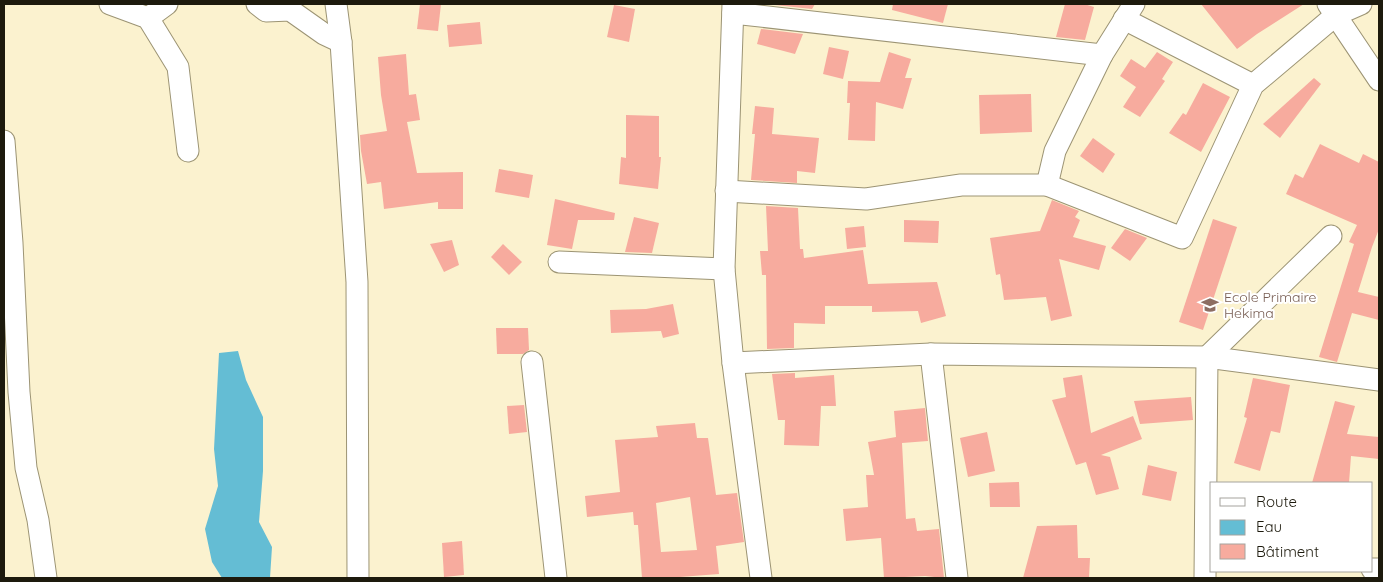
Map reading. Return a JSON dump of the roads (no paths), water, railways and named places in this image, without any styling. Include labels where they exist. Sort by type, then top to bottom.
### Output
[{"type":"street","points":[[110,4],[148,18],[178,67],[188,151]]},
{"type":"street","points":[[148,18],[167,4]]},
{"type":"street","points":[[257,4],[266,11],[290,10],[324,34],[341,42]]},
{"type":"street","points":[[336,4],[341,42],[357,282],[358,578]]},
{"type":"street","points":[[726,191],[866,198],[961,185],[1047,185],[1182,238],[1253,85],[1332,10],[1361,4]]},
{"type":"street","points":[[760,578],[733,363],[724,269],[733,8],[1102,55]]},
{"type":"street","points":[[1332,10],[1379,80]]},
{"type":"street","points":[[1047,185],[1055,151],[1102,55],[1129,11],[1253,85]]},
{"type":"street","points":[[4,141],[22,430],[26,468],[38,520],[46,578]]},
{"type":"street","points":[[1207,571],[1208,357],[1331,236]]},
{"type":"street","points":[[559,262],[724,269]]},
{"type":"street","points":[[733,363],[931,354],[1208,357],[1379,380]]},
{"type":"street","points":[[931,354],[957,578]]},
{"type":"street","points":[[532,362],[556,578]]},
{"type":"water","points":[[238,351],[246,380],[263,417],[263,471],[259,522],[272,547],[270,578],[222,578],[212,562],[205,529],[218,486],[214,449],[219,353]]},
{"type":"place","name":"Ecole Primaire Hekima","points":[[1210,305]]}]
